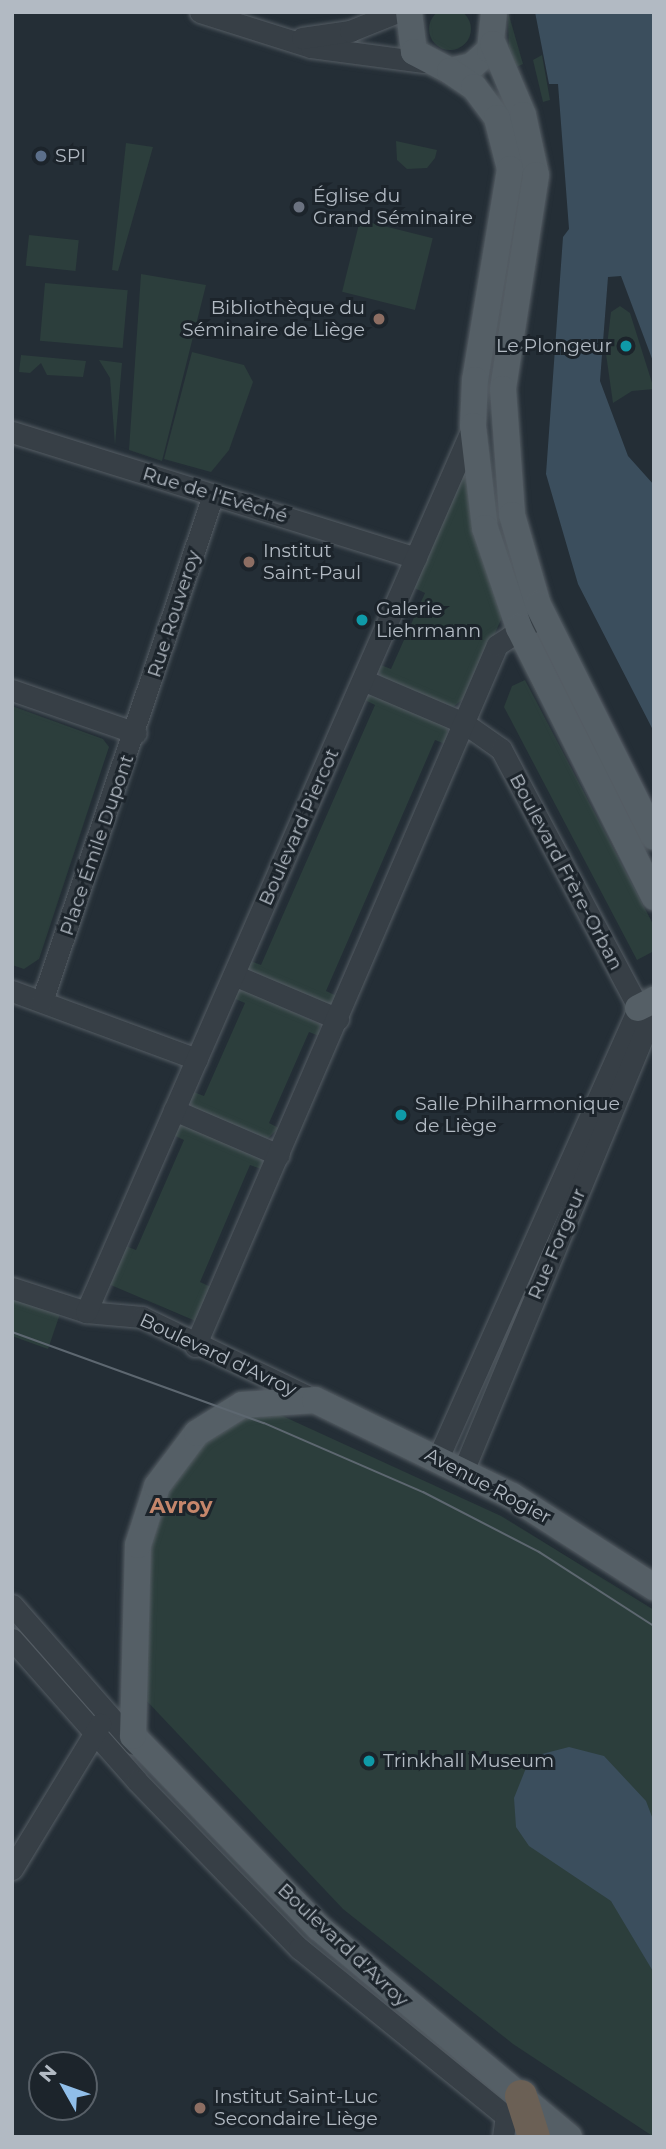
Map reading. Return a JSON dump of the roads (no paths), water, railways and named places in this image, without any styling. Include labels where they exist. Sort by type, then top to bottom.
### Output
[{"type":"highway","points":[[510,2116],[534,2137]]},
{"type":"main road","points":[[409,12],[408,39],[424,62],[450,71],[474,87],[497,118],[510,169],[477,358],[473,425],[485,528],[519,628],[654,897]]},
{"type":"main road","points":[[494,12],[493,44],[523,115],[536,175],[502,424],[512,515],[543,615],[654,837]]},
{"type":"main road","points":[[450,71],[479,62],[493,44]]},
{"type":"main road","name":"Avenue Rogier","points":[[315,1400],[463,1471],[654,1587]]},
{"type":"main road","name":"Boulevard d'Avroy","points":[[315,1400],[236,1407],[198,1433],[157,1486],[138,1545],[133,1736],[319,1928],[510,2116],[569,2137]]},
{"type":"street","points":[[200,12],[290,39],[424,62]]},
{"type":"street","points":[[314,37],[356,12]]},
{"type":"street","points":[[290,39],[368,26],[397,12]]},
{"type":"street","name":"Boulevard Piercot","points":[[86,1312],[473,425]]},
{"type":"street","name":"Rue de l'Evêché","points":[[12,432],[416,558]]},
{"type":"street","name":"Rue Rouveroy","points":[[136,733],[213,495]]},
{"type":"street","points":[[195,1346],[497,645],[519,628],[543,615]]},
{"type":"street","points":[[363,680],[464,723]]},
{"type":"street","name":"Place Émile Dupont","points":[[12,690],[136,733],[42,1002]]},
{"type":"street","name":"Boulevard Frère-Orban","points":[[464,723],[501,749],[649,1018]]},
{"type":"street","points":[[234,975],[338,1019]]},
{"type":"street","points":[[12,991],[197,1059]]},
{"type":"street","name":"Rue Forgeur","points":[[438,1458],[624,1060],[649,1018]]},
{"type":"street","name":"Rue Forgeur","points":[[463,1471],[624,1060]]},
{"type":"street","points":[[174,1110],[279,1154]]},
{"type":"street","name":"Boulevard d'Avroy","points":[[12,1288],[86,1312],[142,1317],[195,1346],[315,1400]]},
{"type":"street","points":[[458,1414],[463,1426],[480,1424]]},
{"type":"street","name":"Boulevard d'Avroy","points":[[12,1605],[133,1736],[136,1781]]},
{"type":"street","name":"Boulevard d'Avroy","points":[[12,1639],[136,1781],[299,1948],[510,2116]]},
{"type":"street","points":[[12,1869],[92,1732],[111,1713]]},
{"type":"water","points":[[535,12],[654,12],[654,364],[621,276],[608,277],[600,381],[628,456],[654,485],[654,732],[578,584],[546,474],[563,237],[569,229],[558,84],[549,84]]},
{"type":"water","points":[[569,1747],[604,1756],[646,1801],[654,1822],[654,1973],[611,1901],[529,1846],[516,1827],[514,1798],[526,1768],[542,1754]]},
{"type":"tram line","points":[[12,1332],[264,1423],[423,1492],[539,1552],[654,1626]]},
{"type":"place","name":"SPI","points":[[41,156]]},
{"type":"place","name":"Église du Grand Séminaire","points":[[299,207]]},
{"type":"place","name":"Bibliothèque du Séminaire de Liège","points":[[379,319]]},
{"type":"place","name":"Le Plongeur","points":[[626,346]]},
{"type":"place","name":"Institut Saint-Paul","points":[[249,562]]},
{"type":"place","name":"Galerie Liehrmann","points":[[362,620]]},
{"type":"place","name":"Salle Philharmonique de Liège","points":[[401,1115]]},
{"type":"place","name":"Trinkhall Museum","points":[[369,1761]]},
{"type":"place","name":"Institut Saint-Luc Secondaire Liège","points":[[200,2108]]},
{"type":"district","name":"Avroy","points":[[181,1506]]}]
